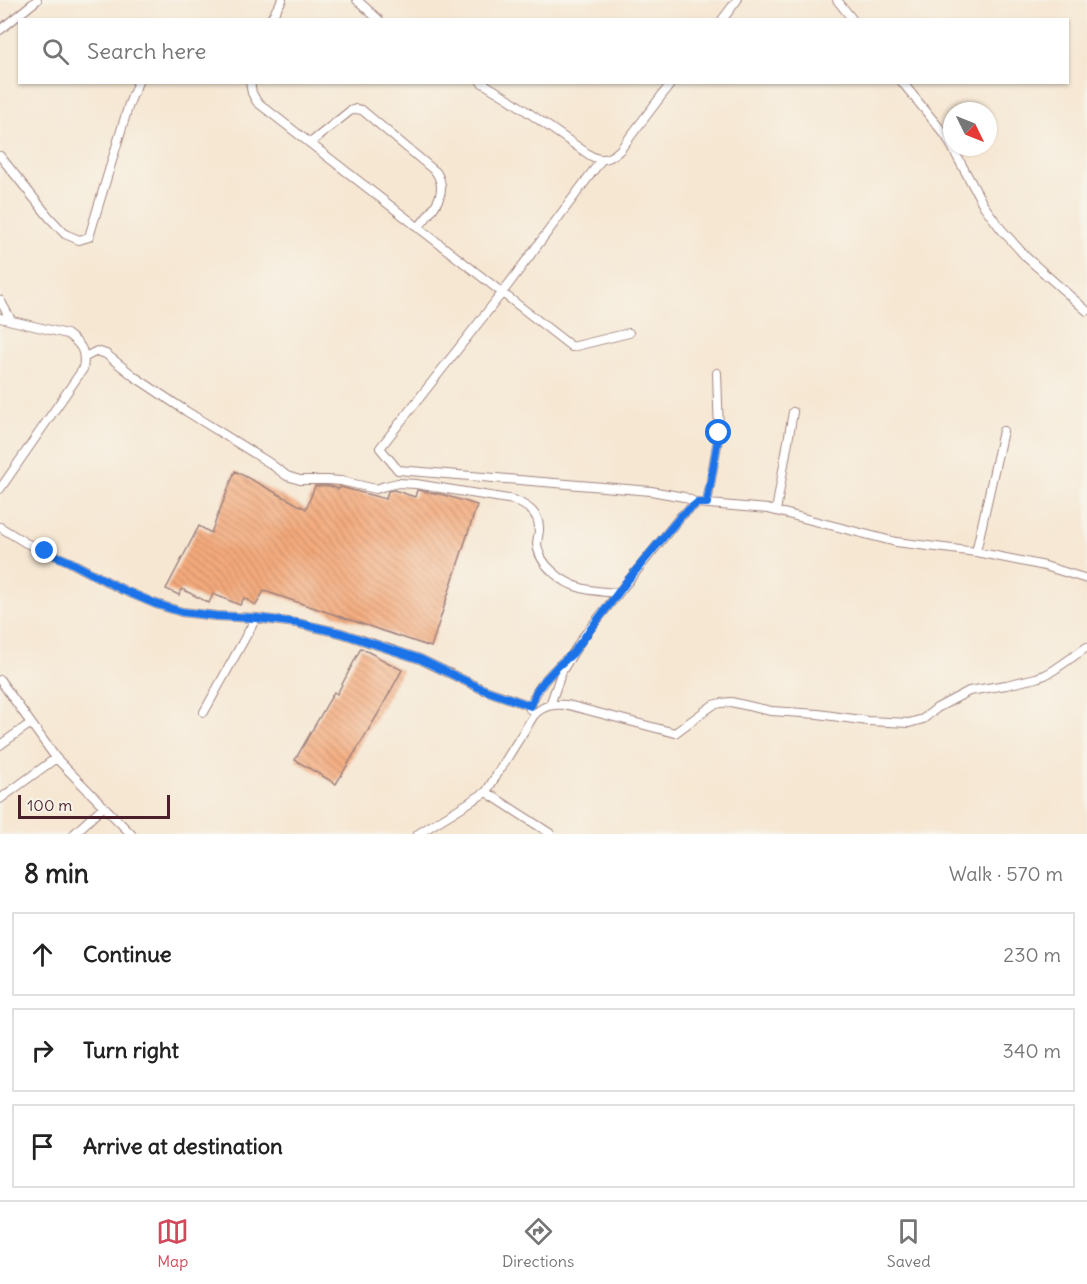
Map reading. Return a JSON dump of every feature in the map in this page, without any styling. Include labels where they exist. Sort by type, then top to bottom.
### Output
[{"type":"street","points":[[0,30],[37,0]]},
{"type":"street","points":[[271,18],[282,0]]},
{"type":"street","points":[[357,0],[377,18]]},
{"type":"street","points":[[724,18],[737,0]]},
{"type":"street","points":[[837,0],[851,18]]},
{"type":"street","points":[[0,156],[49,217],[66,234],[79,240],[89,237],[137,84]]},
{"type":"street","points":[[250,84],[257,102],[573,347],[629,333]]},
{"type":"street","points":[[484,84],[598,159],[606,159],[620,150],[670,84]]},
{"type":"street","points":[[904,84],[946,136],[984,206],[1001,229],[1026,256],[1087,311]]},
{"type":"street","points":[[310,143],[350,111],[362,110],[436,172],[440,178],[441,195],[418,228]]},
{"type":"street","points":[[602,159],[380,448],[398,470],[651,491],[684,497],[697,503],[776,511],[896,542],[976,552],[1087,579]]},
{"type":"street","points":[[0,300],[11,320]]},
{"type":"street","points":[[0,318],[67,334],[77,340],[85,357],[83,369],[0,489]]},
{"type":"street","points":[[85,357],[97,351],[106,354],[135,377],[287,476],[300,480],[341,481],[376,489],[398,483],[416,484],[514,500],[526,506],[538,519],[537,542],[541,557],[548,567],[569,584],[583,589],[618,593]]},
{"type":"street","points":[[707,503],[719,433],[717,373]]},
{"type":"street","points":[[776,511],[793,412]]},
{"type":"street","points":[[976,552],[1003,431]]},
{"type":"street","points":[[550,705],[562,671],[572,654],[681,516],[697,503]]},
{"type":"street","points":[[0,526],[26,543],[156,604],[182,612],[297,623],[341,633],[420,659],[482,689],[531,706]]},
{"type":"street","points":[[204,712],[256,618]]},
{"type":"street","points":[[418,834],[486,792],[530,721],[539,710],[550,705],[568,705],[675,733],[713,705],[731,702],[771,711],[909,723],[923,719],[937,708],[969,691],[1045,675],[1087,647]]},
{"type":"street","points":[[530,721],[531,706],[536,692],[558,666],[572,654]]},
{"type":"street","points":[[0,680],[57,758],[131,834]]},
{"type":"street","points":[[0,745],[31,723]]},
{"type":"street","points":[[0,799],[57,758]]},
{"type":"street","points":[[486,792],[551,834]]},
{"type":"street","points":[[74,834],[103,807]]},
{"type":"building","points":[[235,471],[306,509],[315,486],[339,489],[340,487],[386,499],[388,491],[394,490],[415,497],[417,490],[477,505],[431,647],[264,591],[256,605],[244,598],[240,605],[213,594],[209,603],[182,589],[179,595],[166,589],[199,526],[211,533]]},
{"type":"building","points":[[361,648],[402,670],[336,784],[295,760],[334,692],[337,694]]},
{"type":"route","points":[[45,551],[156,604],[182,612],[297,623],[341,633],[420,659],[482,689],[531,706],[536,692],[544,681],[572,654],[627,581],[681,516],[697,503],[707,503],[719,433]]}]
